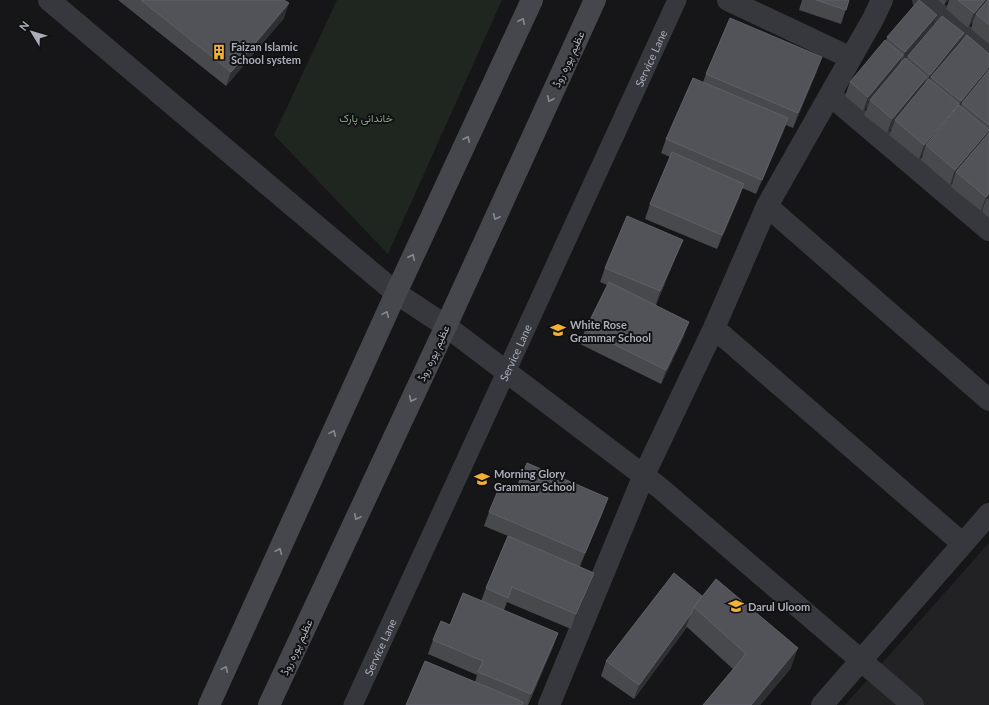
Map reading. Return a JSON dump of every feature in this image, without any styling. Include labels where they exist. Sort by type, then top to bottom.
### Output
[{"type":"main road","points":[[209,705],[396,292],[532,0]]},
{"type":"main road","name":"عظیم پورہ روڈ","points":[[269,705],[446,326],[595,0]]},
{"type":"street","points":[[50,0],[396,292],[446,326],[507,371],[644,475],[913,705]]},
{"type":"street","points":[[728,0],[851,58]]},
{"type":"street","points":[[549,705],[644,475],[714,328],[767,206],[878,9],[895,0]]},
{"type":"street","points":[[923,0],[989,57]]},
{"type":"street","points":[[830,95],[989,230]]},
{"type":"street","points":[[767,206],[989,400]]},
{"type":"street","points":[[714,328],[963,544]]},
{"type":"street","points":[[822,705],[989,514]]},
{"type":"lane","name":"Service Lane","points":[[353,705],[677,0]]},
{"type":"shaded area","points":[[989,543],[989,705],[845,705]]},
{"type":"green space","name":"خاندانی پارک","points":[[337,0],[502,0],[388,254],[274,135]]},
{"type":"building","name":"Faizan Islamic School system","points":[[141,0],[284,0],[289,3],[231,72]]},
{"type":"building","points":[[816,0],[849,0],[846,10]]},
{"type":"building","points":[[919,0],[937,15],[905,52],[887,37]]},
{"type":"building","points":[[958,0],[985,0],[974,13]]},
{"type":"building","points":[[989,0],[989,25],[976,14]]},
{"type":"building","points":[[942,16],[964,33],[930,75],[908,56]]},
{"type":"building","points":[[730,18],[822,57],[798,113],[706,74]]},
{"type":"building","points":[[967,35],[989,54],[989,67],[961,101],[931,77]]},
{"type":"building","points":[[885,40],[903,55],[868,97],[850,82]]},
{"type":"building","points":[[905,58],[927,77],[892,119],[870,100]]},
{"type":"building","points":[[989,70],[989,125],[962,103]]},
{"type":"building","points":[[693,78],[788,118],[762,180],[666,139]]},
{"type":"building","points":[[929,79],[959,104],[924,145],[895,120]]},
{"type":"building","points":[[959,105],[989,130],[955,170],[926,145]]},
{"type":"building","points":[[989,133],[989,193],[986,197],[956,172]]},
{"type":"building","points":[[672,152],[744,184],[722,235],[650,204]]},
{"type":"building","points":[[627,216],[683,240],[660,291],[605,268]]},
{"type":"building","points":[[609,282],[689,322],[666,370],[585,330]]},
{"type":"building","points":[[527,463],[608,498],[585,553],[489,512],[499,488],[514,494]]},
{"type":"building","points":[[508,536],[594,573],[576,614],[512,587],[508,598],[486,588]]},
{"type":"building","points":[[674,573],[702,596],[691,614],[639,685],[606,661]]},
{"type":"building","points":[[716,579],[798,648],[751,705],[703,705],[746,654],[694,607]]},
{"type":"building","points":[[463,593],[558,633],[531,694],[478,672],[483,661],[433,640],[441,621],[450,625]]},
{"type":"building","points":[[425,661],[523,702],[522,705],[406,705]]},
{"type":"place","name":"Faizan Islamic School system","points":[[219,52]]},
{"type":"place","name":"White Rose Grammar School","points":[[558,330]]},
{"type":"place","name":"Morning Glory Grammar School","points":[[482,479]]},
{"type":"place","name":"Darul Uloom","points":[[736,606]]}]
